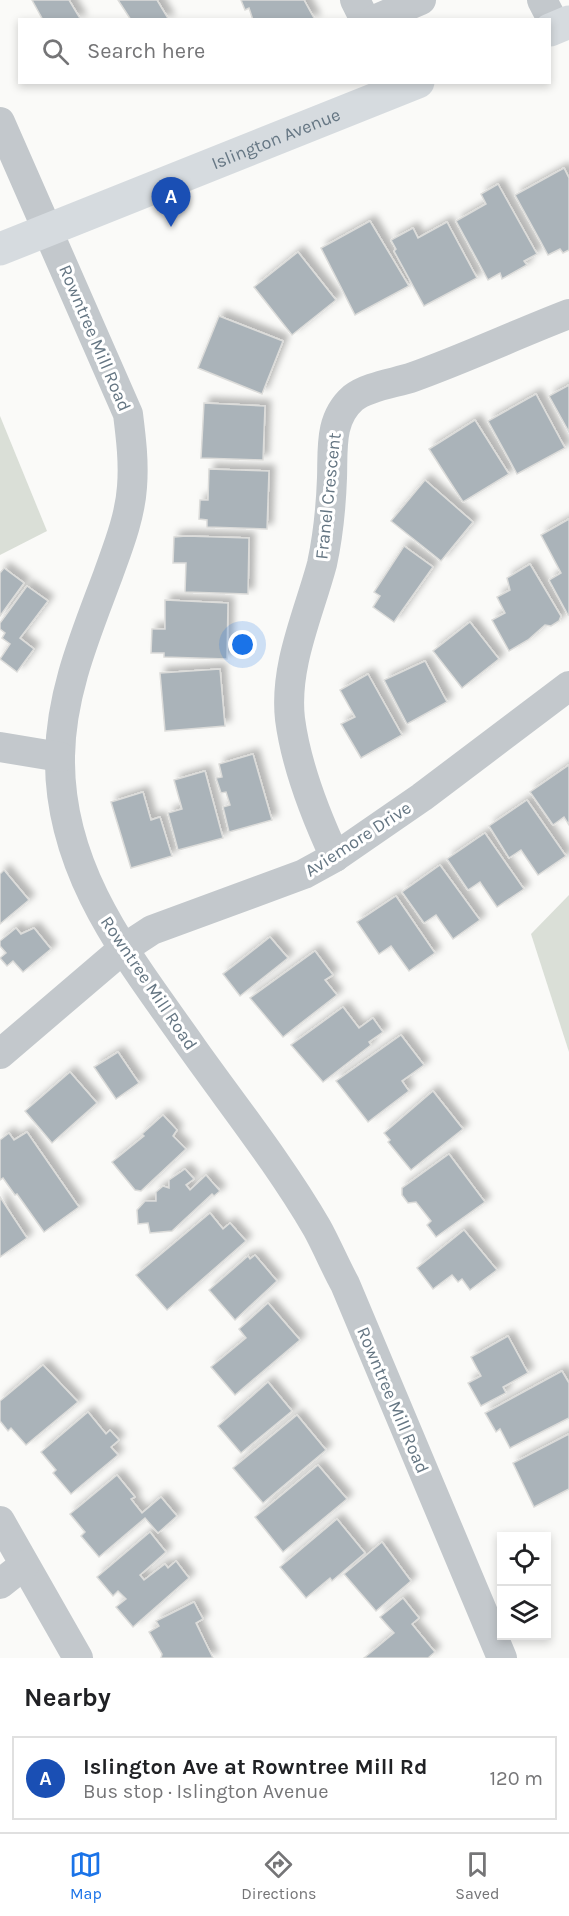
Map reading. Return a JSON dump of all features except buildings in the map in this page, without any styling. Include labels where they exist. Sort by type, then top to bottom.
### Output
[{"type":"main road","name":"Islington Avenue","points":[[0,249],[406,85]]},
{"type":"street","points":[[355,0],[364,18]]},
{"type":"street","points":[[379,18],[421,0]]},
{"type":"street","name":"Rowntree Mill Road","points":[[0,122],[128,414],[132,446],[132,488],[122,536],[73,670],[63,716],[60,757],[70,834],[84,878],[111,933],[317,1228],[345,1284],[502,1658]]},
{"type":"street","name":"Franel Crescent","points":[[335,857],[319,823],[299,756],[290,719],[290,696],[292,672],[322,562],[331,499],[335,424],[345,407],[356,396],[414,377],[569,314]]},
{"type":"street","name":"Aviemore Drive","points":[[0,1054],[123,949],[152,930],[304,874],[335,857],[422,797],[569,686]]},
{"type":"street","points":[[0,747],[60,757]]},
{"type":"street","points":[[0,1521],[78,1658]]},
{"type":"street","points":[[0,1584],[24,1565]]},
{"type":"shaded area","points":[[0,416],[47,531],[0,555]]},
{"type":"shaded area","points":[[569,895],[569,1052],[531,934]]},
{"type":"place","name":"Islington Ave at Rowntree Mill Rd","points":[[171,227]]}]
